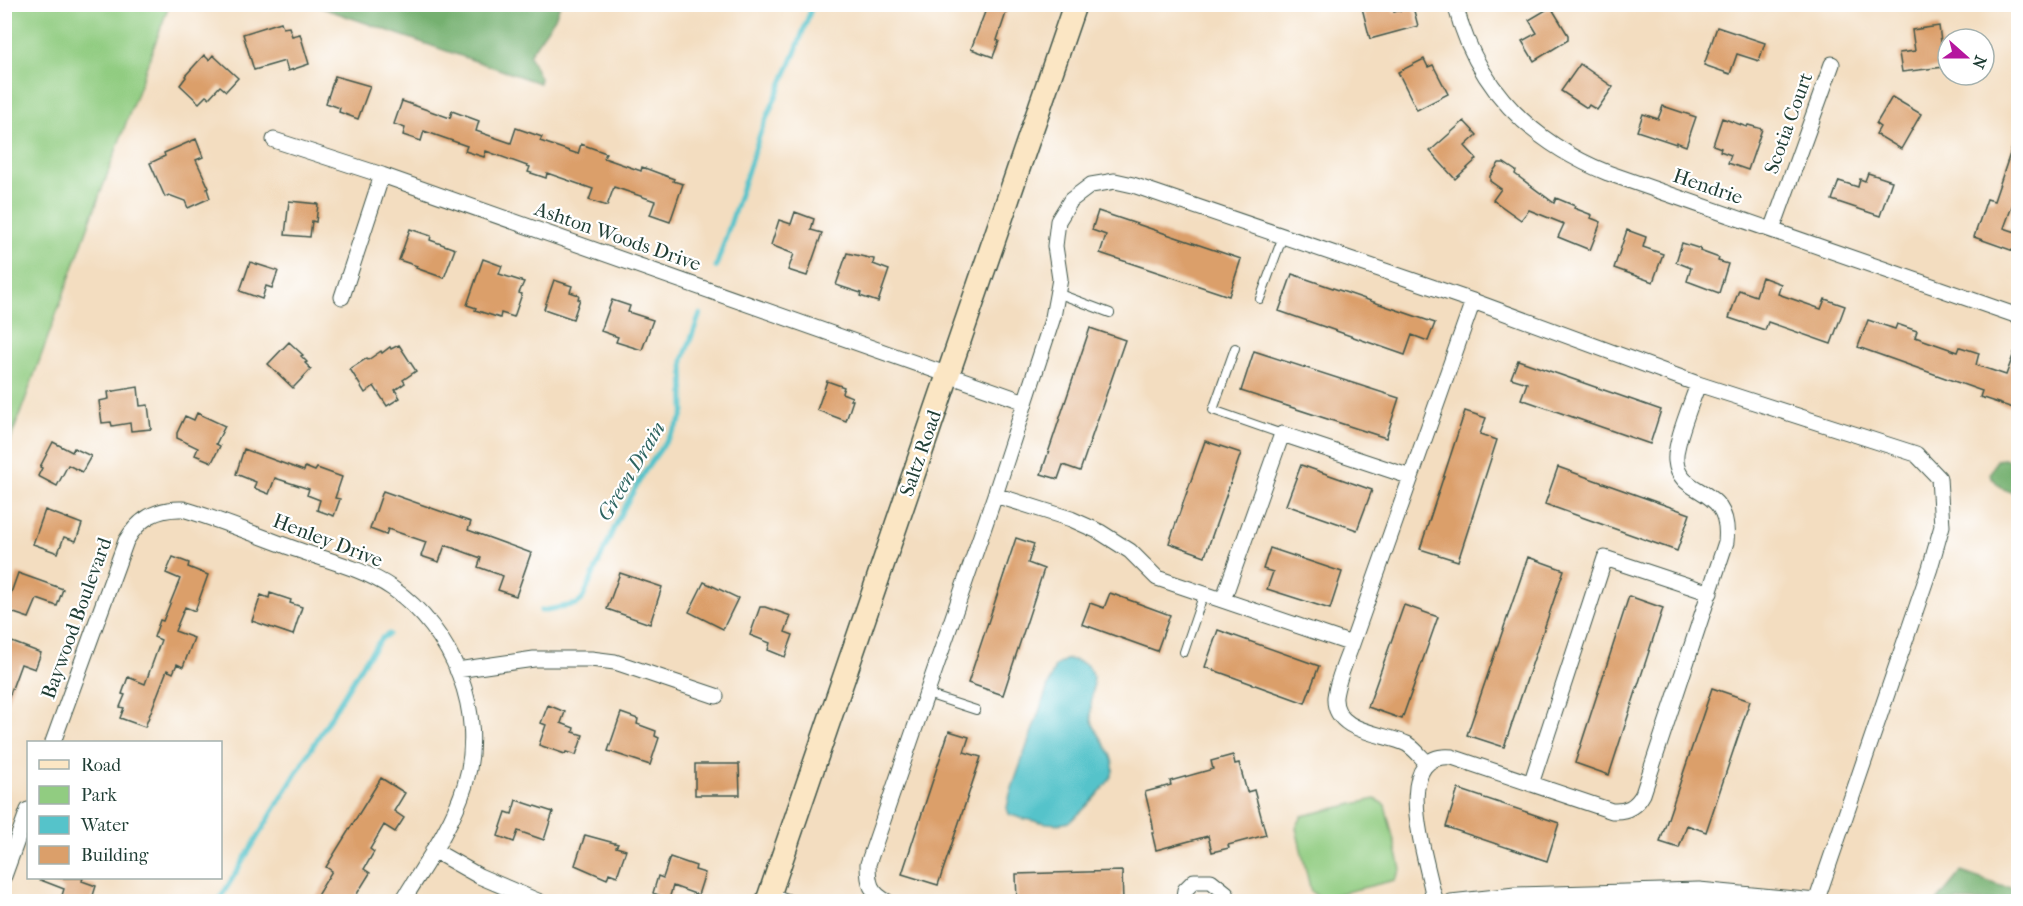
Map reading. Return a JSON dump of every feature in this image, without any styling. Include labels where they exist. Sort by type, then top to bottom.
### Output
[{"type":"street","name":"Saltz Road","points":[[775,899],[947,374],[1075,4]]},
{"type":"street","name":"Hendrie","points":[[1455,4],[1469,47],[1495,92],[1545,141],[1569,156],[1608,173],[2019,316]]},
{"type":"street","name":"Scotia Court","points":[[1772,230],[1832,64]]},
{"type":"street","name":"Ashton Woods Drive","points":[[274,140],[382,175],[1025,402]]},
{"type":"street","points":[[342,297],[382,175]]},
{"type":"street","points":[[888,902],[877,896],[868,880],[868,864],[995,495],[1053,317],[1060,279],[1055,246],[1058,221],[1071,200],[1091,185],[1115,181],[1133,185],[1473,301],[1698,384],[1916,454],[1939,478],[1942,526],[1936,547],[1816,901],[1699,890],[1515,895],[1451,902]]},
{"type":"street","points":[[1427,763],[1408,745],[1357,729],[1349,724],[1339,714],[1335,703],[1336,691],[1473,301]]},
{"type":"street","points":[[1436,902],[1416,801],[1418,778],[1427,763],[1438,756],[1452,757],[1612,811],[1628,809],[1639,801],[1725,550],[1726,521],[1715,501],[1686,482],[1680,475],[1676,459],[1698,384]]},
{"type":"street","points":[[1223,600],[1282,434],[1410,477]]},
{"type":"street","points":[[995,495],[1071,519],[1100,532],[1130,551],[1157,578],[1352,644]]},
{"type":"street","name":"Henley Drive","points":[[149,515],[170,509],[183,509],[375,579],[390,587],[421,612],[445,645],[465,690],[472,736],[470,760],[458,805],[402,902]]},
{"type":"street","name":"Baywood Boulevard","points":[[53,741],[126,541],[132,530],[149,515]]},
{"type":"street","points":[[1531,784],[1605,558],[1710,593]]},
{"type":"street","points":[[457,670],[534,659],[591,659],[615,662],[716,696]]},
{"type":"street","points":[[4,876],[27,813]]},
{"type":"street","points":[[433,850],[479,876],[540,902]]},
{"type":"street","points":[[1183,902],[1185,890],[1194,881],[1211,881],[1226,893],[1229,902]]},
{"type":"street","points":[[1626,892],[1658,902]]},
{"type":"lane","points":[[1260,299],[1283,236]]},
{"type":"lane","points":[[1057,293],[1110,313]]},
{"type":"lane","points":[[1234,348],[1213,410],[1282,434]]},
{"type":"lane","points":[[1184,652],[1204,593]]},
{"type":"lane","points":[[927,694],[976,710]]},
{"type":"green space","points":[[4,5],[169,5],[5,455]]},
{"type":"green space","points":[[314,5],[560,5],[555,18],[529,55],[540,78],[539,83]]},
{"type":"green space","points":[[2004,459],[2018,464],[2018,495],[2001,488],[1990,475],[1996,460]]},
{"type":"green space","points":[[1375,799],[1385,805],[1401,869],[1395,880],[1321,898],[1311,892],[1296,828],[1302,816]]},
{"type":"green space","points":[[1961,872],[2001,886],[2018,889],[2018,901],[1937,901]]},
{"type":"water","points":[[1067,659],[1084,664],[1091,671],[1093,677],[1092,721],[1112,758],[1112,774],[1088,805],[1068,822],[1047,823],[1014,816],[1009,814],[1007,808],[1010,794],[1055,666]]},
{"type":"building","points":[[988,4],[1009,4],[993,57],[971,49]]},
{"type":"building","points":[[1361,4],[1392,4],[1394,12],[1413,7],[1418,26],[1370,39]]},
{"type":"building","points":[[1551,7],[1568,35],[1568,40],[1534,61],[1522,41],[1537,33],[1529,20]]},
{"type":"building","points":[[281,22],[283,28],[289,27],[292,36],[300,34],[309,64],[288,71],[285,61],[254,70],[243,34]]},
{"type":"building","points":[[1939,26],[1936,27],[1936,68],[1902,72],[1899,53],[1915,51],[1912,30]]},
{"type":"building","points":[[1717,27],[1765,43],[1759,61],[1737,54],[1730,74],[1704,65]]},
{"type":"building","points":[[204,55],[209,60],[213,55],[238,78],[226,91],[220,86],[209,98],[206,96],[199,103],[180,85]]},
{"type":"building","points":[[1424,59],[1428,67],[1433,65],[1448,94],[1417,110],[1398,72]]},
{"type":"building","points":[[1580,64],[1613,87],[1597,110],[1589,105],[1587,108],[1561,91]]},
{"type":"building","points":[[335,76],[370,86],[358,119],[339,112],[340,108],[326,103]]},
{"type":"building","points":[[1892,97],[1921,114],[1901,149],[1876,134],[1880,127],[1876,124]]},
{"type":"building","points":[[402,101],[450,118],[452,111],[479,121],[476,131],[511,143],[516,128],[542,137],[540,141],[578,154],[581,144],[606,153],[604,158],[641,171],[642,167],[674,179],[673,181],[683,184],[670,222],[650,215],[655,201],[614,187],[607,206],[589,200],[593,189],[547,173],[546,178],[528,172],[530,167],[486,151],[484,157],[465,151],[467,146],[424,131],[421,141],[403,135],[405,128],[394,124]]},
{"type":"building","points":[[1663,106],[1696,117],[1686,146],[1637,131],[1643,114],[1658,119]]},
{"type":"building","points":[[1722,118],[1747,127],[1748,125],[1762,129],[1748,170],[1728,163],[1731,155],[1720,151],[1721,148],[1713,145]]},
{"type":"building","points":[[1464,121],[1477,135],[1465,146],[1477,159],[1455,179],[1430,151]]},
{"type":"building","points":[[2016,136],[2019,137],[2019,187],[2004,228],[2019,233],[2019,253],[1974,237],[1987,199],[1994,201]]},
{"type":"building","points":[[196,139],[203,157],[196,160],[209,188],[207,189],[210,198],[188,208],[185,201],[169,195],[165,197],[150,163],[165,156],[164,153]]},
{"type":"building","points":[[1499,163],[1504,163],[1516,171],[1515,174],[1554,203],[1556,198],[1592,215],[1591,218],[1601,222],[1590,250],[1558,237],[1564,224],[1529,210],[1521,220],[1493,200],[1501,189],[1490,181],[1490,176]]},
{"type":"building","points":[[1868,173],[1892,181],[1880,216],[1832,200],[1839,181],[1858,187],[1860,179],[1865,181]]},
{"type":"building","points":[[289,201],[318,204],[316,222],[312,221],[310,237],[285,235]]},
{"type":"building","points":[[1098,211],[1241,259],[1229,296],[1100,253],[1106,235],[1092,230]]},
{"type":"building","points":[[795,212],[814,219],[811,230],[822,233],[807,276],[788,270],[794,254],[771,245],[779,220],[791,224]]},
{"type":"building","points":[[410,229],[431,236],[430,240],[455,249],[444,278],[399,260]]},
{"type":"building","points":[[1627,230],[1646,237],[1643,247],[1663,254],[1653,282],[1614,268]]},
{"type":"building","points":[[1682,243],[1701,249],[1700,251],[1719,258],[1718,261],[1728,264],[1719,293],[1687,281],[1691,268],[1676,262]]},
{"type":"building","points":[[847,253],[874,259],[873,264],[889,270],[878,302],[860,296],[861,293],[836,285]]},
{"type":"building","points":[[483,259],[502,266],[499,274],[524,282],[514,317],[501,313],[500,318],[467,305]]},
{"type":"building","points":[[250,262],[278,271],[272,288],[266,286],[262,299],[240,291]]},
{"type":"building","points":[[1292,274],[1435,323],[1428,341],[1412,335],[1405,355],[1279,311]]},
{"type":"building","points":[[1762,277],[1781,284],[1778,294],[1821,309],[1825,299],[1845,306],[1831,344],[1768,322],[1765,330],[1729,318],[1739,290],[1756,296]]},
{"type":"building","points":[[554,280],[572,286],[570,292],[579,295],[578,299],[580,299],[573,319],[544,309]]},
{"type":"building","points":[[612,300],[630,306],[628,312],[653,320],[642,350],[616,342],[618,337],[601,331]]},
{"type":"building","points":[[1868,320],[1895,329],[1897,324],[1917,331],[1915,337],[1958,352],[1960,347],[1979,353],[1976,365],[2006,375],[2017,345],[2019,345],[2019,410],[1980,397],[1982,391],[1858,347]]},
{"type":"building","points":[[1090,328],[1125,340],[1080,471],[1063,465],[1058,479],[1041,474]]},
{"type":"building","points":[[289,342],[303,355],[301,356],[311,369],[293,388],[268,364]]},
{"type":"building","points":[[399,345],[416,371],[403,380],[405,383],[395,390],[400,398],[387,406],[374,386],[365,393],[350,369],[381,351],[382,353],[390,347],[391,349]]},
{"type":"building","points":[[1254,351],[1399,398],[1386,438],[1241,391]]},
{"type":"building","points":[[1518,360],[1661,410],[1650,444],[1521,399],[1527,383],[1511,378]]},
{"type":"building","points":[[827,381],[844,387],[842,393],[852,397],[846,421],[817,410]]},
{"type":"building","points":[[138,387],[140,406],[148,405],[151,429],[131,431],[130,423],[112,426],[111,422],[102,423],[99,401],[109,399],[108,392]]},
{"type":"building","points":[[1465,411],[1486,418],[1480,434],[1497,440],[1458,561],[1420,549]]},
{"type":"building","points":[[197,413],[225,426],[216,444],[220,446],[212,462],[195,455],[198,448],[177,438],[185,416],[194,420]]},
{"type":"building","points":[[1205,441],[1241,453],[1205,556],[1169,543]]},
{"type":"building","points":[[53,442],[72,452],[74,448],[91,456],[82,472],[68,465],[57,486],[38,476],[42,468],[40,467]]},
{"type":"building","points":[[244,449],[304,471],[305,467],[315,471],[317,468],[342,477],[335,498],[340,499],[334,516],[317,510],[320,500],[307,495],[309,489],[275,478],[269,494],[254,488],[256,482],[236,474]]},
{"type":"building","points":[[1301,465],[1372,490],[1357,530],[1286,505]]},
{"type":"building","points":[[1558,467],[1690,514],[1677,551],[1545,504]]},
{"type":"building","points":[[383,491],[471,522],[468,530],[531,553],[516,596],[498,590],[503,576],[478,567],[481,558],[445,545],[439,562],[421,556],[426,542],[388,529],[386,535],[370,529]]},
{"type":"building","points":[[45,510],[82,524],[76,541],[64,537],[58,553],[33,544]]},
{"type":"building","points":[[1016,538],[1034,544],[1028,563],[1044,569],[1003,695],[968,683]]},
{"type":"building","points":[[1270,548],[1342,572],[1330,609],[1267,589],[1273,572],[1263,569]]},
{"type":"building","points":[[173,557],[189,563],[188,567],[208,575],[195,611],[185,607],[175,631],[194,638],[183,667],[177,664],[173,673],[167,670],[145,727],[120,718],[124,708],[120,707],[125,695],[122,694],[128,677],[145,684],[161,640],[154,637],[180,579],[166,573]]},
{"type":"building","points":[[1528,557],[1564,570],[1504,747],[1467,735]]},
{"type":"building","points":[[18,573],[63,589],[57,606],[37,599],[29,618],[5,610]]},
{"type":"building","points":[[620,573],[662,587],[650,624],[607,609]]},
{"type":"building","points":[[704,582],[738,598],[723,629],[689,612]]},
{"type":"building","points":[[270,593],[291,600],[290,603],[302,607],[293,635],[252,621],[261,595],[269,598]]},
{"type":"building","points":[[1110,593],[1170,615],[1157,651],[1082,624],[1090,603],[1104,608]]},
{"type":"building","points":[[1629,596],[1663,608],[1609,775],[1575,763]]},
{"type":"building","points":[[1404,605],[1438,617],[1402,719],[1368,707]]},
{"type":"building","points":[[760,607],[791,616],[785,632],[793,635],[785,657],[768,650],[770,643],[750,635]]},
{"type":"building","points":[[1218,630],[1319,666],[1305,703],[1205,667]]},
{"type":"building","points":[[4,639],[41,653],[35,669],[21,664],[6,705]]},
{"type":"building","points":[[1712,688],[1750,701],[1706,832],[1687,825],[1679,848],[1660,842]]},
{"type":"building","points":[[548,705],[565,712],[561,723],[574,728],[573,732],[583,735],[576,755],[566,752],[565,754],[539,745],[546,725],[541,723]]},
{"type":"building","points":[[621,713],[638,719],[637,724],[656,731],[655,736],[659,738],[650,765],[608,751]]},
{"type":"building","points":[[949,731],[969,737],[964,752],[981,757],[938,885],[902,874]]},
{"type":"building","points":[[1233,755],[1235,764],[1239,763],[1247,792],[1254,790],[1266,835],[1228,845],[1229,848],[1212,852],[1208,836],[1156,850],[1145,792],[1171,785],[1170,781],[1213,769],[1211,761]]},
{"type":"building","points":[[695,764],[739,764],[740,795],[695,795]]},
{"type":"building","points":[[381,778],[405,793],[394,811],[404,818],[395,832],[384,825],[370,849],[374,852],[364,869],[370,873],[352,902],[313,902],[332,871],[326,867]]},
{"type":"building","points":[[1458,789],[1559,823],[1547,861],[1446,827]]},
{"type":"building","points":[[516,800],[553,812],[544,840],[518,831],[514,842],[498,836],[506,812],[512,814]]},
{"type":"building","points":[[585,835],[618,844],[616,847],[626,850],[617,876],[609,873],[607,879],[575,865]]},
{"type":"building","points":[[670,857],[696,866],[695,870],[705,873],[698,895],[673,886],[669,899],[653,893],[658,876],[663,878]]},
{"type":"building","points":[[1122,871],[1123,902],[1017,902],[1016,874]]},
{"type":"building","points":[[38,879],[83,879],[82,881],[96,886],[91,902],[60,902],[64,889]]},
{"type":"waterway","name":"Green Drain","points":[[716,267],[761,131],[795,53],[813,4]]},
{"type":"waterway","name":"Green Drain","points":[[541,611],[577,604],[582,600],[619,517],[645,471],[681,420],[684,411],[683,360],[700,314]]},
{"type":"waterway","name":"Green Drain","points":[[218,902],[364,662],[382,638],[389,634]]}]
